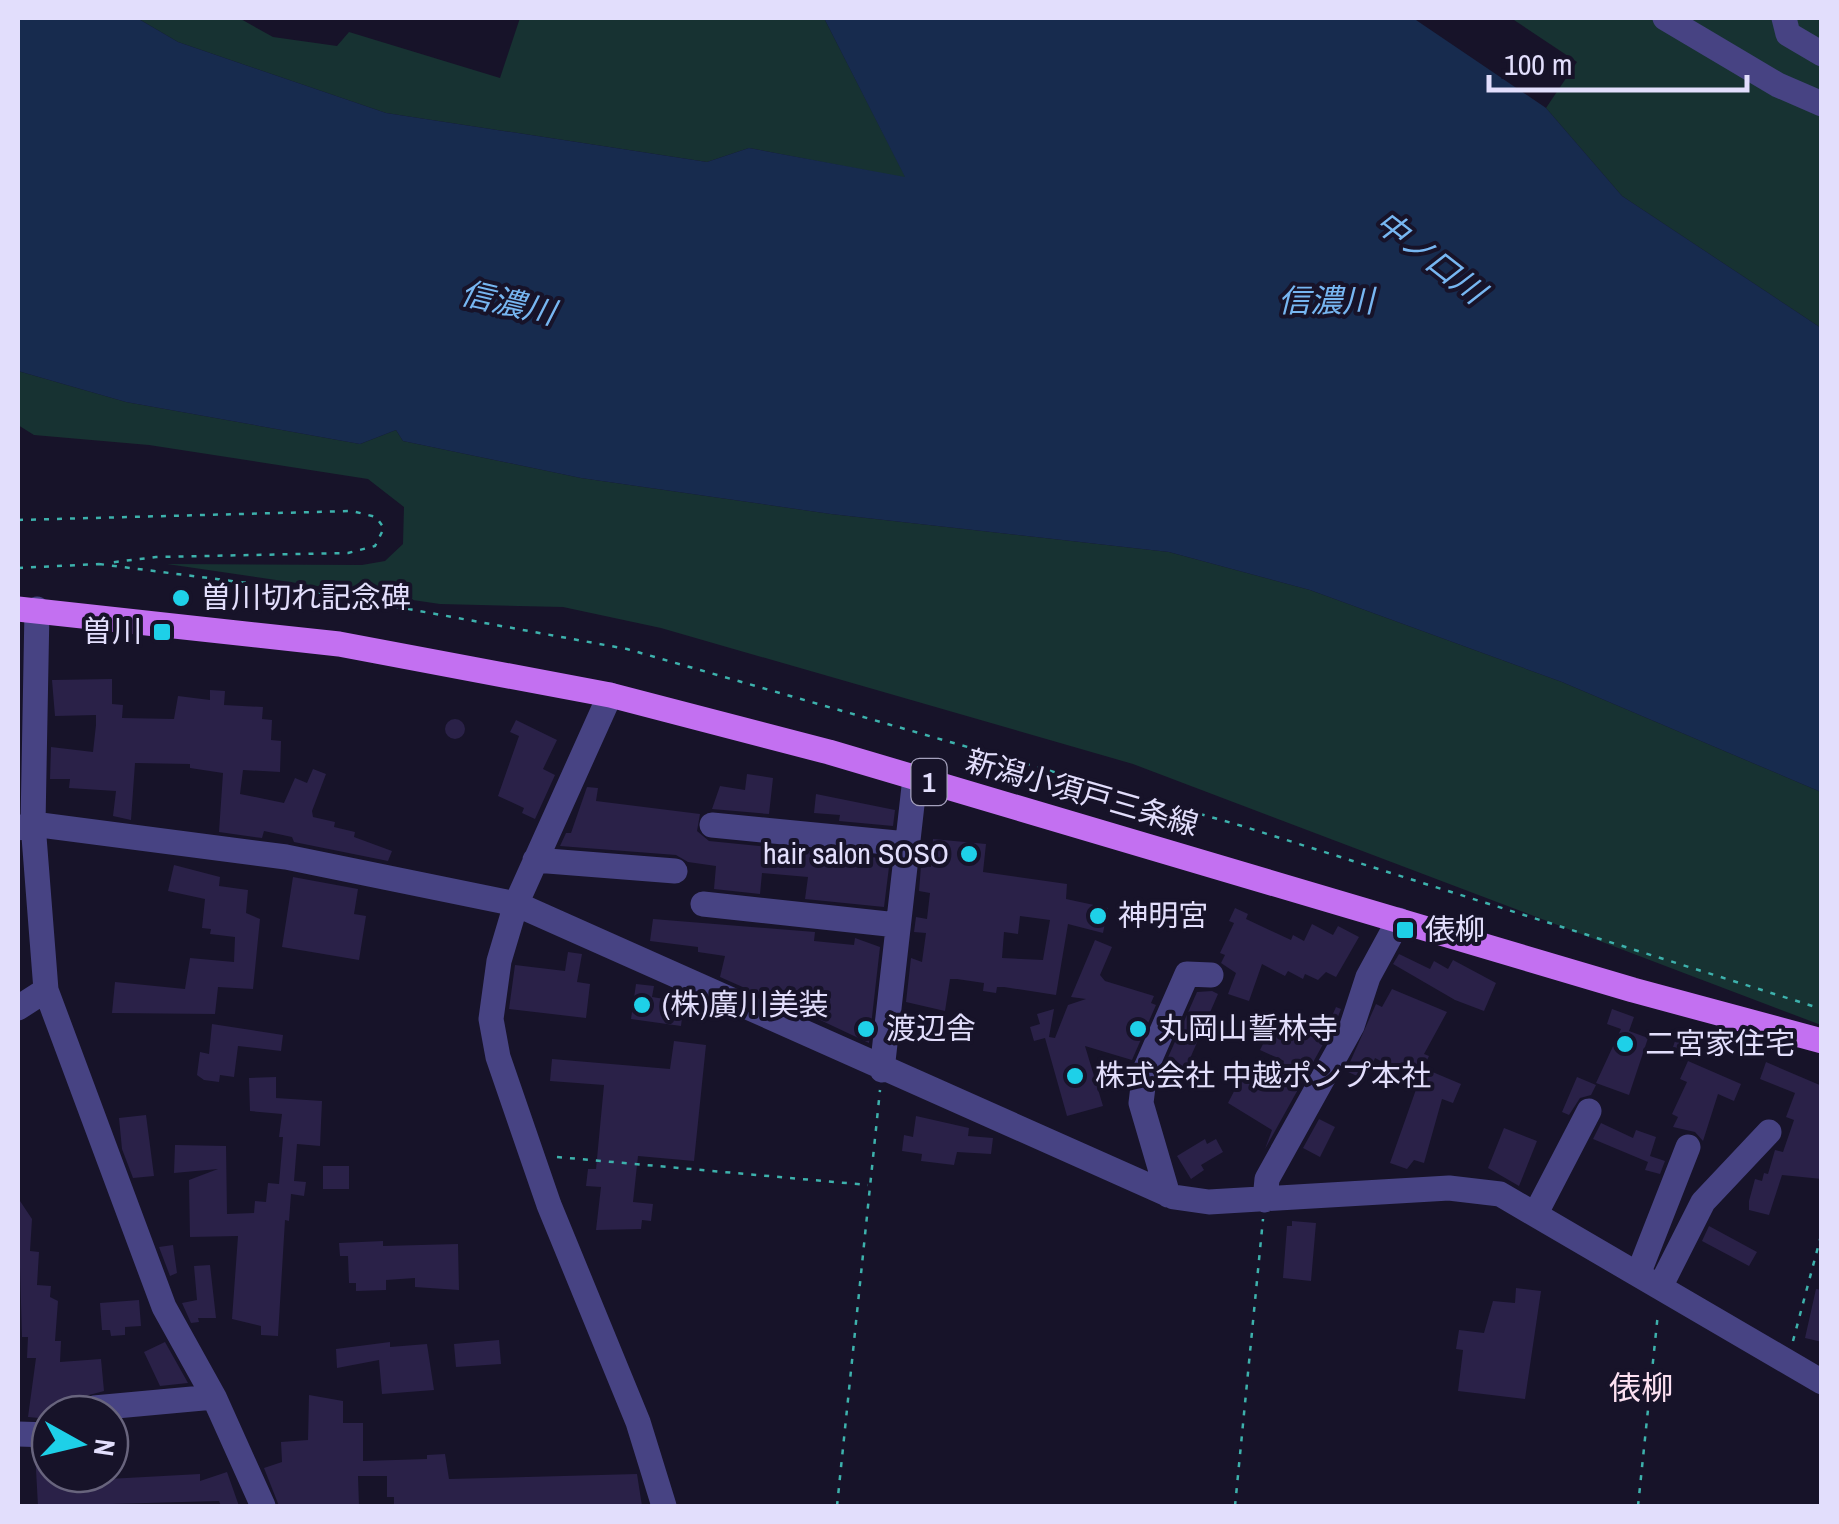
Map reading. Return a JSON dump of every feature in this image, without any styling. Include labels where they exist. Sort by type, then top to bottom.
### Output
[{"type":"main road","name":"新潟小須戸三条線","points":[[27,609],[339,644],[610,696],[916,778],[1822,1040]]},
{"type":"street","points":[[1665,18],[1778,86],[1822,104]]},
{"type":"street","points":[[1784,18],[1788,34],[1822,54]]},
{"type":"street","points":[[27,609],[25,826],[46,990],[164,1307],[214,1397],[262,1506]]},
{"type":"street","points":[[610,696],[516,904],[499,961],[491,1019],[498,1057],[532,1154],[638,1422],[664,1506]]},
{"type":"street","points":[[882,1070],[916,778]]},
{"type":"street","points":[[712,825],[907,844]]},
{"type":"street","points":[[25,826],[286,857],[516,904],[733,997],[882,1070],[1168,1195],[1192,1201],[1470,1188],[1500,1194],[1822,1382]]},
{"type":"street","points":[[535,860],[675,871]]},
{"type":"street","points":[[703,904],[897,925]]},
{"type":"street","points":[[1265,1200],[1267,1179],[1352,1026],[1368,976],[1399,920]]},
{"type":"street","points":[[1168,1195],[1141,1102],[1146,1070],[1187,974],[1210,975]]},
{"type":"street","points":[[18,1008],[46,990]]},
{"type":"street","points":[[1536,1213],[1589,1112]]},
{"type":"street","points":[[1660,1287],[1703,1202],[1769,1132]]},
{"type":"street","points":[[1638,1272],[1688,1147]]},
{"type":"street","points":[[130,1405],[214,1397]]},
{"type":"path","points":[[18,520],[352,511],[376,517],[384,528],[376,546],[348,554],[156,558],[18,568]]},
{"type":"path","points":[[99,564],[310,591],[627,649],[1242,826],[1822,1009]]},
{"type":"path","points":[[836,1506],[882,1070]]},
{"type":"path","points":[[532,1154],[870,1185]]},
{"type":"path","points":[[1235,1506],[1265,1200]]},
{"type":"path","points":[[1789,1363],[1822,1232]]},
{"type":"path","points":[[1638,1506],[1660,1287]]},
{"type":"green space","points":[[137,18],[239,18],[273,37],[337,46],[349,32],[500,78],[520,18],[824,18],[906,178],[749,148],[707,162],[386,113],[178,42]]},
{"type":"green space","points":[[1511,18],[1821,18],[1821,328],[1622,196],[1546,108],[1577,62]]},
{"type":"green space","points":[[18,371],[126,402],[360,444],[396,430],[403,441],[581,478],[831,514],[1169,552],[1310,590],[1562,682],[1821,792],[1821,1025],[1133,764],[661,628],[563,607],[440,604],[167,564],[362,565],[385,561],[403,544],[404,507],[368,479],[149,445],[34,435],[18,425]]},
{"type":"water","name":"信濃川","points":[[18,18],[137,18],[178,42],[386,113],[707,162],[749,148],[905,177],[824,18],[1413,18],[1546,108],[1622,196],[1821,328],[1821,792],[1562,682],[1310,590],[1169,552],[831,514],[581,478],[403,441],[396,430],[360,444],[126,402],[18,371]]},
{"type":"building","points":[[112,679],[112,704],[123,705],[122,718],[174,719],[178,696],[210,700],[210,690],[225,691],[224,705],[263,707],[262,719],[272,720],[271,740],[281,741],[280,772],[243,770],[240,794],[284,803],[295,778],[307,783],[313,769],[326,774],[313,817],[335,822],[334,827],[355,832],[354,837],[392,851],[388,861],[294,842],[292,837],[264,831],[262,838],[219,832],[223,773],[190,768],[190,764],[135,763],[131,820],[113,816],[116,791],[69,788],[70,779],[50,779],[51,747],[93,752],[96,725],[96,715],[55,716],[52,680]]},
{"type":"building","points":[[455,719],[465,729],[455,739],[445,729]]},
{"type":"building","points":[[516,720],[557,740],[543,769],[555,775],[535,819],[522,813],[524,808],[498,796],[519,736],[510,732]]},
{"type":"building","points":[[747,774],[773,778],[769,814],[712,809],[720,786],[745,790]]},
{"type":"building","points":[[587,787],[598,788],[596,801],[700,814],[697,831],[709,841],[890,859],[884,907],[805,899],[808,877],[762,873],[760,894],[714,889],[716,866],[688,862],[676,855],[560,846],[566,833],[571,833]]},
{"type":"building","points":[[816,794],[895,810],[893,826],[839,821],[840,815],[814,813]]},
{"type":"building","points":[[933,839],[986,844],[983,872],[1067,884],[1066,899],[1108,908],[1103,933],[1068,924],[1056,995],[1004,987],[997,987],[996,993],[983,991],[984,983],[950,979],[945,1011],[906,1002],[911,958],[922,962],[926,933],[914,932],[916,917],[927,919],[930,893],[919,891],[921,866],[931,867]],"holes":[[[1020,916],[1050,920],[1043,960],[1002,958],[1004,932],[1018,934]]]},
{"type":"building","points":[[174,865],[220,877],[219,886],[248,890],[246,913],[260,919],[253,989],[218,987],[215,1014],[112,1013],[115,982],[185,989],[190,958],[234,962],[235,937],[210,934],[211,929],[202,928],[205,899],[168,891]]},
{"type":"building","points":[[293,877],[358,889],[354,914],[366,916],[359,960],[282,947]]},
{"type":"building","points":[[1235,908],[1248,914],[1246,919],[1291,940],[1293,935],[1304,941],[1312,924],[1333,935],[1338,926],[1359,937],[1336,977],[1326,972],[1318,980],[1305,974],[1303,979],[1288,971],[1285,976],[1262,964],[1249,1001],[1228,994],[1236,973],[1221,963],[1225,955],[1220,953],[1234,923],[1229,921]]},
{"type":"building","points":[[653,919],[815,932],[814,941],[854,945],[855,938],[880,947],[869,1043],[818,1019],[822,1009],[784,995],[776,994],[774,999],[763,996],[720,977],[725,956],[698,952],[698,947],[650,941]]},
{"type":"building","points":[[1095,940],[1112,947],[1100,975],[1105,981],[1154,996],[1151,1003],[1156,1005],[1132,1060],[1085,1046],[1103,1106],[1067,1116],[1045,1038],[1034,1041],[1030,1027],[1040,1024],[1037,1014],[1054,1009],[1049,1037],[1055,1038],[1068,1005],[1086,999],[1071,997]]},
{"type":"building","points":[[568,952],[582,954],[577,982],[590,984],[586,1018],[509,1009],[515,965],[565,971]]},
{"type":"building","points":[[1399,954],[1430,969],[1434,961],[1448,969],[1453,960],[1496,983],[1484,1011],[1455,1000],[1393,964]]},
{"type":"building","name":"(株)廣川美装","points":[[636,984],[654,986],[652,997],[684,1002],[681,1026],[631,1019]]},
{"type":"building","points":[[1392,989],[1447,1012],[1424,1054],[1429,1056],[1423,1068],[1461,1084],[1453,1103],[1442,1099],[1424,1163],[1414,1160],[1407,1169],[1390,1163],[1419,1081],[1375,1058],[1366,1080],[1346,1071],[1376,1004],[1382,1007]]},
{"type":"building","points":[[1197,992],[1218,994],[1185,1070],[1166,1062]]},
{"type":"building","points":[[1336,1007],[1341,1009],[1337,1019],[1265,1149],[1272,1130],[1228,1103],[1244,1072],[1272,1087],[1284,1061],[1260,1050],[1269,1032],[1262,1029],[1269,1015],[1321,1041]]},
{"type":"building","points":[[1612,1009],[1634,1017],[1629,1031],[1648,1038],[1629,1095],[1596,1083],[1621,1029],[1607,1024]]},
{"type":"building","points":[[212,1024],[283,1035],[281,1051],[238,1046],[234,1077],[220,1075],[219,1082],[204,1080],[197,1075],[200,1052],[209,1054]]},
{"type":"building","points":[[1677,1035],[1703,1044],[1697,1059],[1672,1050]]},
{"type":"building","points":[[674,1041],[706,1045],[694,1161],[638,1156],[633,1202],[653,1204],[651,1221],[642,1220],[641,1229],[596,1230],[601,1187],[586,1186],[588,1169],[596,1169],[604,1085],[550,1081],[552,1059],[670,1069]]},
{"type":"building","points":[[1688,1061],[1741,1084],[1734,1101],[1718,1094],[1703,1141],[1695,1132],[1673,1127],[1678,1117],[1672,1114],[1687,1082],[1680,1079]]},
{"type":"building","points":[[1766,1062],[1822,1086],[1822,1179],[1782,1175],[1769,1215],[1749,1210],[1749,1201],[1755,1179],[1762,1181],[1764,1173],[1768,1174],[1775,1150],[1783,1152],[1794,1120],[1786,1117],[1795,1093],[1760,1079]]},
{"type":"building","points":[[276,1077],[276,1098],[322,1101],[320,1146],[297,1144],[294,1181],[306,1182],[304,1196],[291,1194],[289,1221],[285,1220],[278,1336],[261,1335],[261,1326],[232,1319],[238,1236],[190,1237],[189,1180],[218,1169],[174,1173],[175,1145],[226,1146],[227,1214],[254,1213],[255,1201],[266,1202],[268,1183],[279,1184],[282,1114],[250,1111],[249,1078]]},
{"type":"building","points":[[1577,1077],[1596,1085],[1591,1095],[1580,1098],[1569,1115],[1562,1112]]},
{"type":"building","points":[[146,1115],[154,1176],[133,1178],[122,1149],[119,1118]]},
{"type":"building","points":[[916,1116],[969,1128],[968,1136],[993,1138],[991,1154],[957,1152],[954,1165],[921,1161],[922,1154],[902,1151],[904,1135],[913,1137]]},
{"type":"building","points":[[1319,1119],[1335,1127],[1320,1157],[1303,1148]]},
{"type":"building","points":[[1601,1123],[1633,1138],[1636,1130],[1656,1137],[1650,1156],[1665,1161],[1660,1174],[1645,1170],[1648,1162],[1593,1139]]},
{"type":"building","points":[[1504,1128],[1537,1141],[1519,1186],[1488,1168]]},
{"type":"building","points":[[1205,1139],[1207,1144],[1216,1139],[1223,1152],[1201,1165],[1204,1170],[1191,1179],[1177,1156]]},
{"type":"building","points":[[323,1166],[349,1166],[349,1189],[323,1189]]},
{"type":"building","points":[[18,1198],[32,1219],[30,1251],[39,1252],[37,1285],[51,1286],[50,1297],[58,1301],[55,1341],[61,1341],[60,1362],[101,1359],[104,1391],[31,1394],[36,1358],[27,1358],[28,1337],[22,1337]]},
{"type":"building","points":[[1292,1221],[1316,1223],[1311,1281],[1283,1278],[1287,1226],[1292,1226]]},
{"type":"building","points":[[1709,1226],[1757,1252],[1749,1266],[1702,1241]]},
{"type":"building","points":[[383,1241],[383,1246],[458,1244],[459,1290],[415,1287],[415,1278],[386,1280],[386,1290],[356,1291],[356,1283],[349,1283],[348,1256],[340,1256],[339,1243]]},
{"type":"building","points":[[173,1245],[177,1273],[170,1276],[159,1247]]},
{"type":"building","points":[[210,1265],[216,1318],[198,1318],[199,1322],[191,1323],[182,1303],[197,1300],[194,1266]]},
{"type":"building","points":[[1516,1288],[1541,1291],[1525,1399],[1458,1391],[1463,1350],[1456,1349],[1459,1330],[1484,1333],[1493,1301],[1515,1303]]},
{"type":"building","points":[[1816,1289],[1822,1290],[1822,1342],[1805,1338]]},
{"type":"building","points":[[139,1300],[141,1326],[125,1327],[125,1335],[111,1336],[110,1330],[102,1330],[100,1303]]},
{"type":"building","points":[[499,1340],[501,1364],[456,1367],[454,1344]]},
{"type":"building","points":[[165,1342],[188,1383],[160,1386],[144,1352]]},
{"type":"building","points":[[390,1342],[390,1347],[427,1344],[434,1390],[382,1394],[379,1360],[337,1368],[336,1349]]},
{"type":"building","points":[[309,1395],[343,1401],[343,1423],[363,1423],[363,1461],[427,1459],[427,1455],[445,1454],[449,1479],[637,1474],[642,1506],[394,1506],[394,1497],[387,1497],[387,1476],[358,1476],[359,1506],[279,1506],[264,1468],[282,1462],[281,1442],[308,1440]]},
{"type":"building","points":[[227,1472],[239,1506],[221,1506],[219,1501],[38,1506],[37,1494],[130,1494],[130,1478],[200,1474],[200,1481]]},
{"type":"place","name":"曽川切れ記念碑","points":[[181,598]]},
{"type":"place","name":"曽川","points":[[162,632]]},
{"type":"place","name":"hair salon SOSO","points":[[969,854]]},
{"type":"place","name":"神明宮","points":[[1098,916]]},
{"type":"place","name":"俵柳","points":[[1405,930]]},
{"type":"place","name":"(株)廣川美装","points":[[642,1005]]},
{"type":"place","name":"渡辺舎","points":[[866,1029]]},
{"type":"place","name":"丸岡山誓林寺","points":[[1138,1029]]},
{"type":"place","name":"二宮家住宅","points":[[1625,1044]]},
{"type":"place","name":"株式会社 中越ポンプ本社","points":[[1075,1076]]},
{"type":"district","name":"俵柳","points":[[1641,1388]]},
{"type":"water label","name":"中ノ口川","points":[[1430,257]]}]
